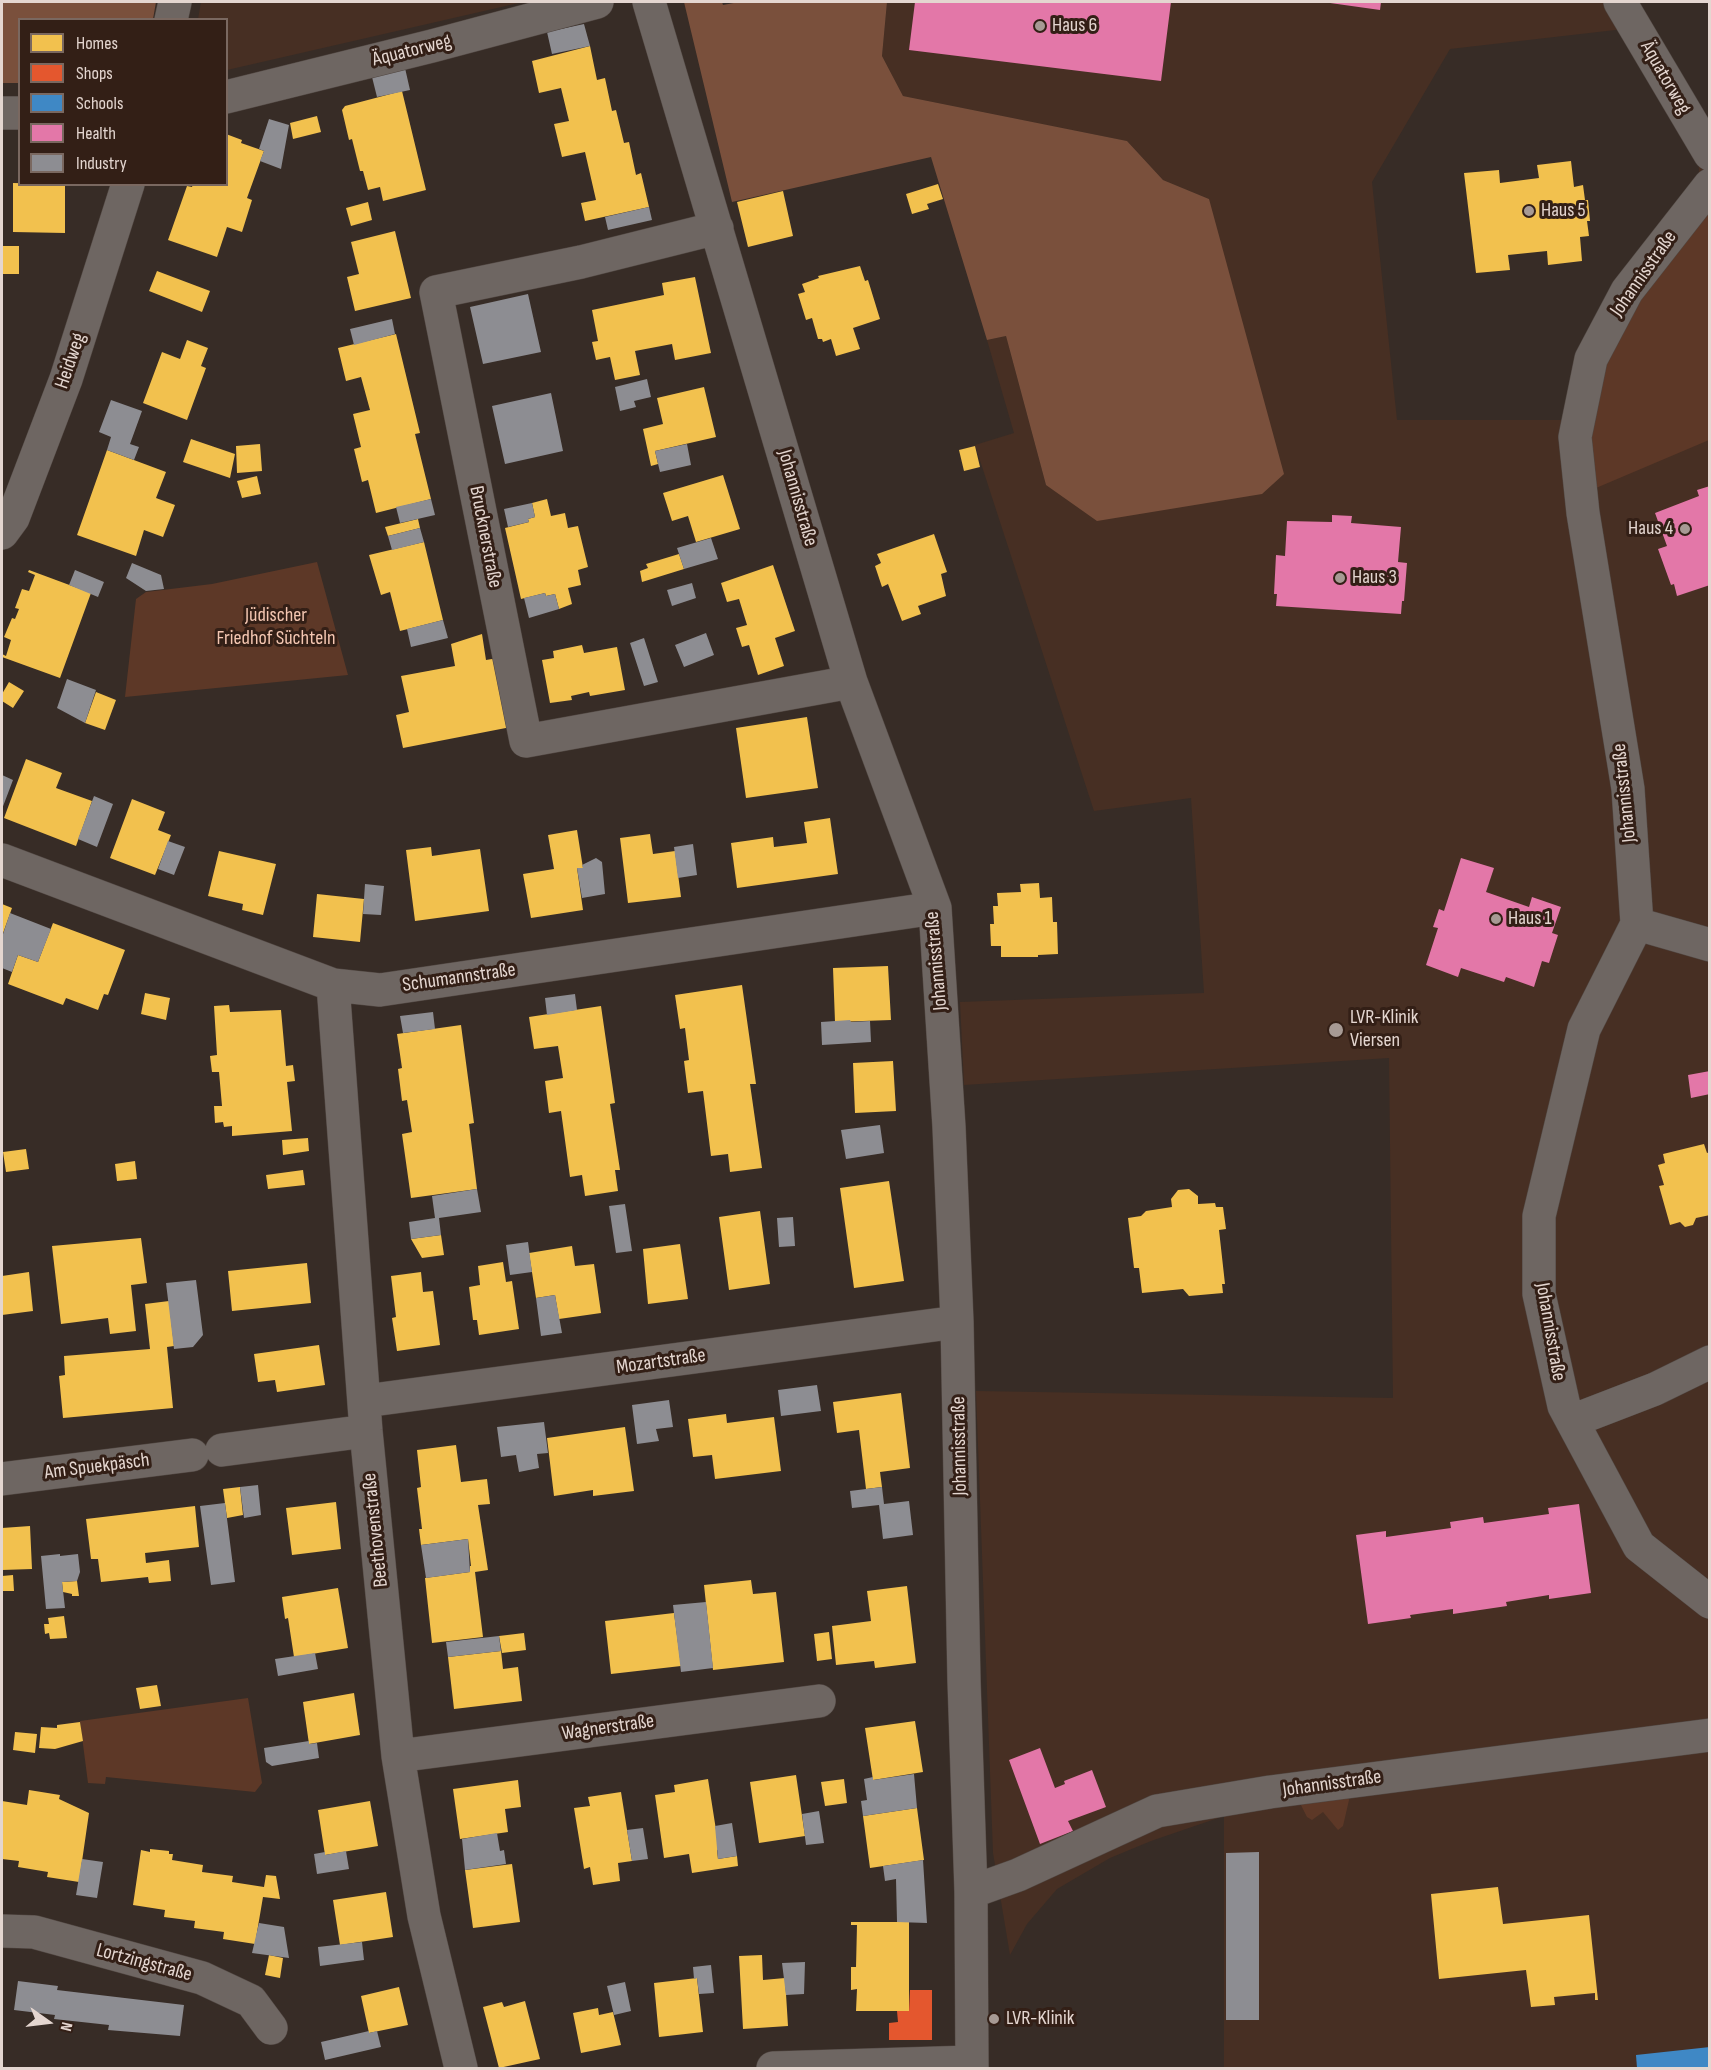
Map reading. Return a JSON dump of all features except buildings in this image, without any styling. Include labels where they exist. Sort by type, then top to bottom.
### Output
[{"type":"street","points":[[171,18],[175,2]]},
{"type":"street","name":"Äquatorweg","points":[[228,97],[597,2]]},
{"type":"street","name":"Johannisstraße","points":[[649,2],[851,682],[935,908],[949,1126],[957,1322],[963,1669],[970,1892],[971,2065]]},
{"type":"street","name":"Äquatorweg","points":[[1620,2],[1710,154]]},
{"type":"street","points":[[2,113],[18,113]]},
{"type":"street","name":"Johannisstraße","points":[[1710,185],[1627,291],[1591,360],[1575,437],[1583,513],[1628,789],[1637,924],[1584,1029],[1539,1216],[1539,1294],[1564,1406],[1639,1546],[1710,1602]]},
{"type":"street","name":"Heidweg","points":[[2,533],[13,518],[66,379],[127,186]]},
{"type":"street","name":"Brucknerstraße","points":[[717,228],[581,262],[436,292],[526,741],[851,682]]},
{"type":"street","name":"Schumannstraße","points":[[2,860],[333,985],[380,990],[935,908]]},
{"type":"street","points":[[1637,924],[1710,945]]},
{"type":"street","name":"Beethovenstraße","points":[[333,985],[365,1416],[398,1756],[424,1916],[461,2068]]},
{"type":"street","name":"Mozartstraße","points":[[365,1416],[957,1322]]},
{"type":"street","points":[[1572,1421],[1655,1389],[1710,1362]]},
{"type":"street","name":"Am Spuekpäsch","points":[[2,1479],[207,1452],[365,1416]]},
{"type":"street","name":"Wagnerstraße","points":[[398,1756],[819,1701]]},
{"type":"street","name":"Johannisstraße","points":[[970,1892],[1018,1875],[1156,1811],[1270,1792],[1710,1735]]},
{"type":"street","name":"Lortzingstraße","points":[[2,1931],[34,1932],[202,1978],[251,2001],[271,2028]]},
{"type":"street","points":[[773,2068],[971,2065]]},
{"type":"shaded area","points":[[2,2],[156,2],[153,18],[18,18],[18,83],[2,83]]},
{"type":"shaded area","points":[[201,2],[523,2],[228,70],[228,18],[198,18]]},
{"type":"shaded area","points":[[684,2],[722,2],[723,5],[739,2],[887,2],[882,56],[903,96],[1127,141],[1163,180],[1209,199],[1284,474],[1262,494],[1097,521],[1046,485],[1006,336],[987,340],[931,157],[732,202]]},
{"type":"shaded area","name":"LVR-Klinik Viersen","points":[[887,2],[1608,2],[1624,29],[1450,49],[1372,182],[1397,420],[1564,420],[1615,294],[1699,172],[1698,154],[1709,136],[1709,2068],[1224,2068],[1224,1816],[1110,1858],[1057,1889],[1027,1924],[1010,1955],[993,1853],[976,1391],[1393,1398],[1389,1058],[964,1085],[960,1002],[1204,993],[1191,798],[1094,811],[975,445],[1014,433],[987,340],[1006,336],[1046,485],[1209,199],[1163,180],[1127,141],[903,96],[882,56]]},
{"type":"green space","points":[[1709,208],[1709,440],[1596,488],[1585,479],[1594,390],[1640,294]]},
{"type":"green space","name":"Jüdischer Friedhof Süchteln","points":[[317,562],[348,675],[125,697],[136,599],[146,592],[212,584]]},
{"type":"green space","points":[[248,1698],[262,1783],[255,1792],[106,1777],[105,1784],[88,1783],[80,1721]]},
{"type":"green space","points":[[1348,1796],[1343,1826],[1338,1830],[1323,1812],[1312,1820],[1307,1817],[1300,1803]]},
{"type":"place","name":"Haus 6","points":[[1040,26]]},
{"type":"place","name":"Haus 5","points":[[1529,211]]},
{"type":"place","name":"Haus 4","points":[[1685,529]]},
{"type":"place","name":"Haus 3","points":[[1340,578]]},
{"type":"place","name":"Haus 1","points":[[1496,919]]},
{"type":"place","name":"LVR-Klinik Viersen","points":[[1336,1030]]},
{"type":"place","name":"LVR-Klinik","points":[[994,2019]]}]
